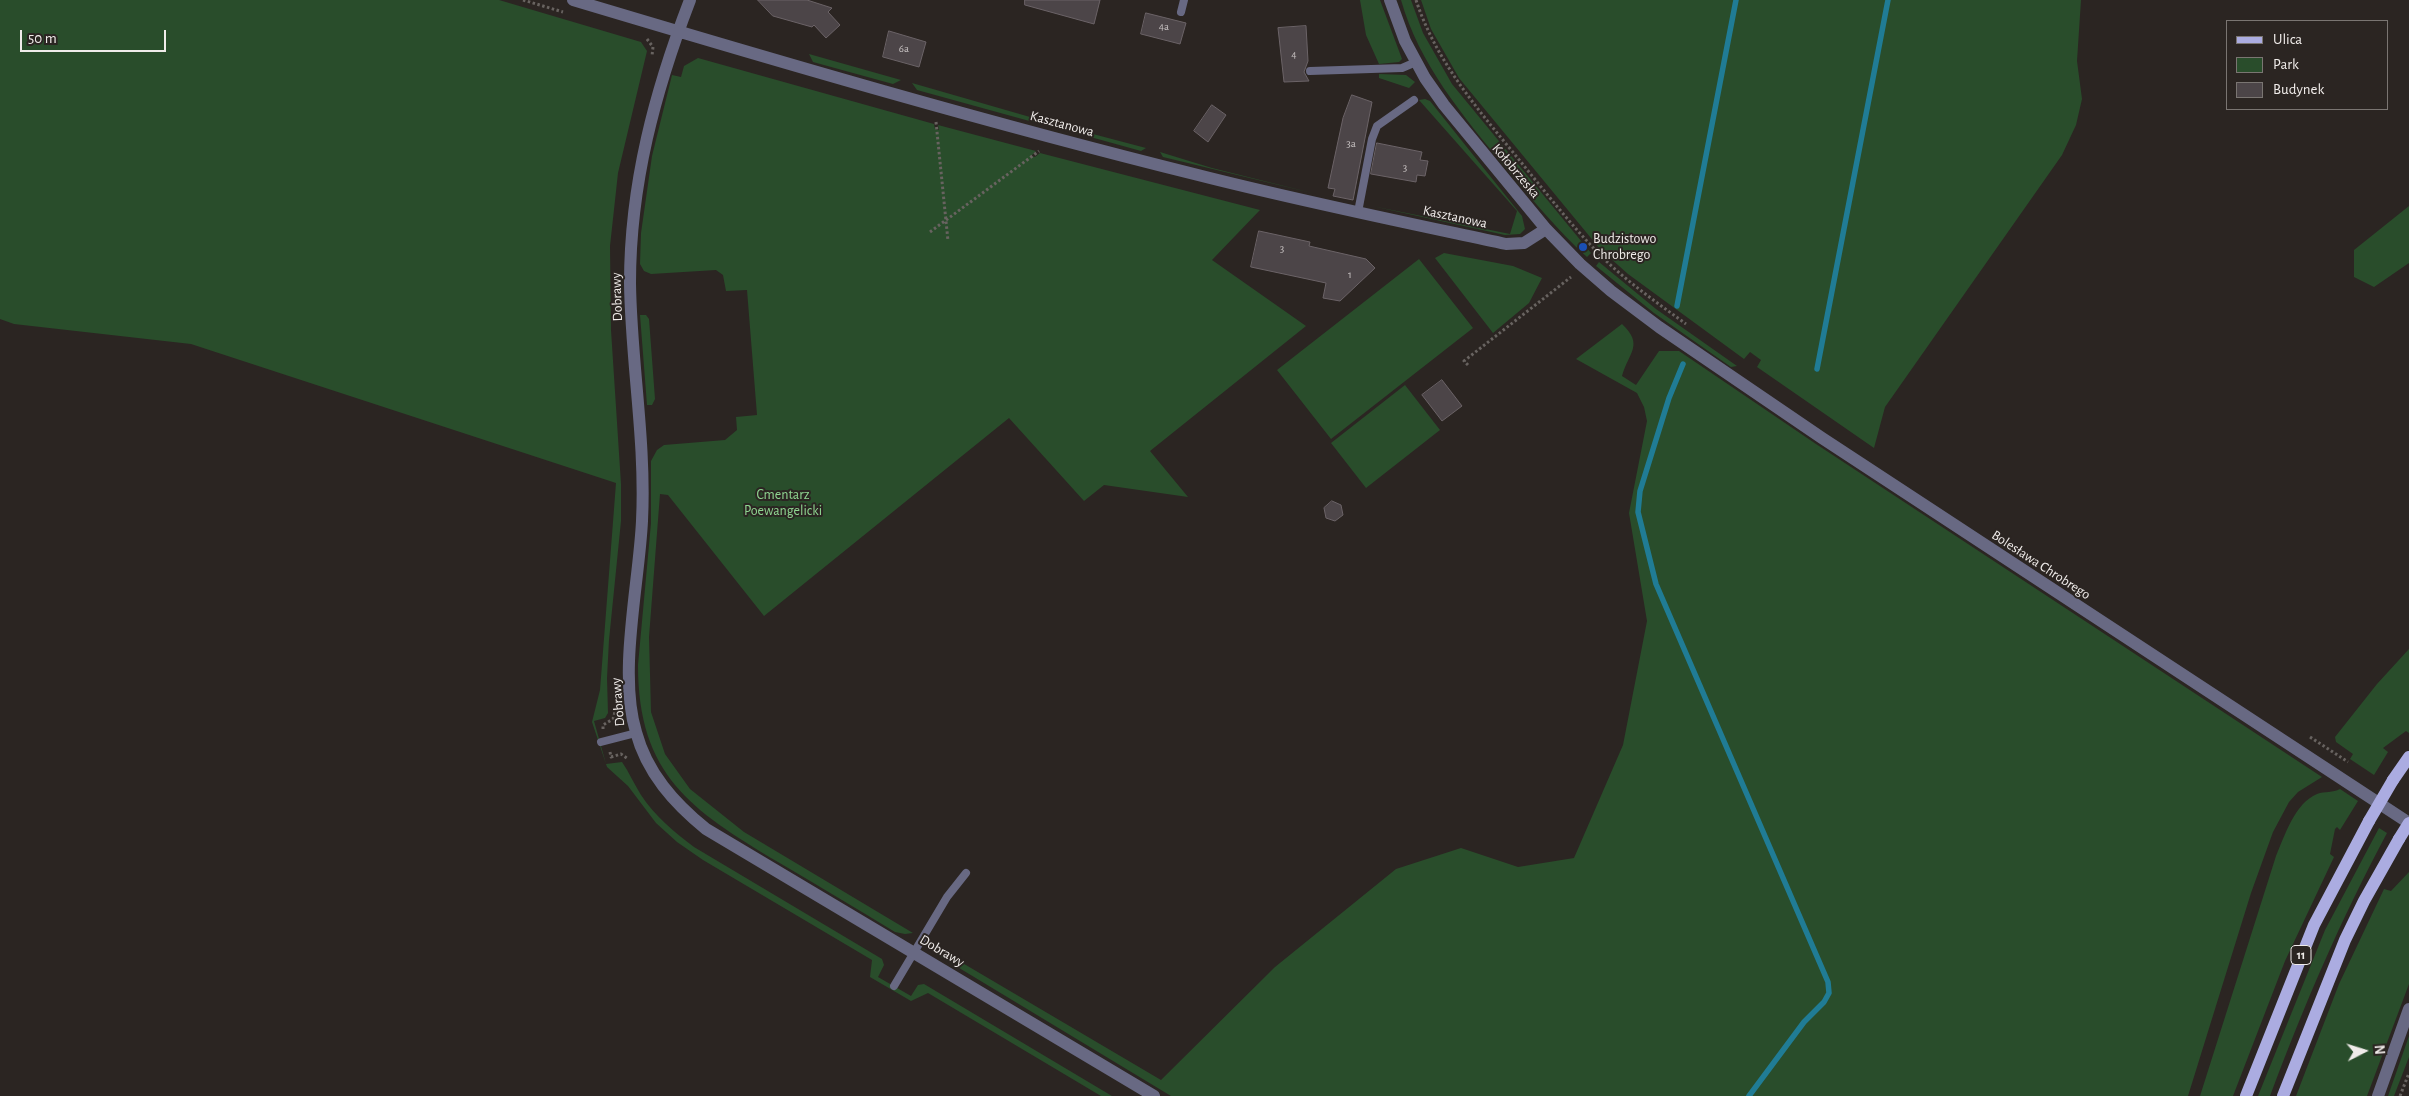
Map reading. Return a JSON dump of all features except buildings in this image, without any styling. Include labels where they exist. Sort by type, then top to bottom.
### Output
[{"type":"main road","name":"11","points":[[2246,1096],[2314,925],[2369,821],[2409,757]]},
{"type":"main road","points":[[2283,1096],[2346,940],[2409,823]]},
{"type":"street","name":"Kasztanowa","points":[[573,0],[815,72],[1188,173],[1506,244],[1524,243],[1546,230]]},
{"type":"street","name":"Dobrawy","points":[[690,0],[665,67],[650,123],[639,177],[632,233],[631,300],[642,485],[642,521],[628,689],[636,733],[656,777],[670,797],[706,829],[1154,1096]]},
{"type":"street","name":"Kołobrzeska","points":[[1390,0],[1399,28],[1416,62],[1431,87],[1473,143],[1546,230],[1589,272],[1659,327]]},
{"type":"street","name":"Bolesława Chrobrego","points":[[1659,327],[1950,523],[2409,823]]},
{"type":"street","points":[[2378,1096],[2409,1009]]},
{"type":"lane","points":[[1181,12],[1184,0]]},
{"type":"lane","points":[[1310,70],[1402,68],[1416,62]]},
{"type":"lane","points":[[1358,212],[1372,139],[1378,126],[1414,100]]},
{"type":"lane","points":[[604,741],[636,733]]},
{"type":"lane","points":[[894,986],[947,897],[966,873]]},
{"type":"path","points":[[1416,0],[1427,31],[1455,81],[1598,253]]},
{"type":"path","points":[[936,119],[948,241]]},
{"type":"path","points":[[930,232],[1041,149]]},
{"type":"path","points":[[1468,365],[1464,362],[1469,357],[1572,277]]},
{"type":"path","points":[[614,705],[613,719],[603,725],[604,741],[611,757],[621,754],[629,761]]},
{"type":"path","points":[[2400,1096],[2409,1073]]},
{"type":"green space","points":[[0,0],[499,0],[641,42],[647,51],[618,173],[610,246],[611,330],[621,484],[621,521],[609,640],[608,713],[605,718],[594,721],[606,764],[592,722],[600,690],[616,483],[191,344],[14,324],[0,319]]},
{"type":"green space","points":[[1360,0],[1380,0],[1402,59],[1399,62],[1379,64],[1366,35]]},
{"type":"green space","points":[[1401,0],[1411,0],[1423,33],[1452,84],[1591,253],[1587,257],[1534,202],[1458,109],[1419,46]]},
{"type":"green space","points":[[1421,0],[2081,0],[2077,61],[2082,99],[2076,125],[2062,155],[1885,407],[1874,448],[1757,367],[1761,360],[1750,352],[1744,359],[1628,274],[1600,249],[1459,78],[1431,29]]},
{"type":"green space","points":[[809,54],[901,80],[893,84],[813,62]]},
{"type":"green space","name":"Cmentarz Poewangelicki","points":[[698,58],[934,124],[935,129],[939,130],[938,125],[1036,151],[1031,156],[1035,157],[1040,153],[1260,210],[1212,260],[1306,326],[1150,451],[1188,497],[1104,485],[1084,501],[1009,418],[764,616],[668,495],[660,494],[649,637],[651,712],[665,754],[690,789],[744,832],[913,933],[895,932],[747,843],[719,825],[695,806],[675,785],[659,762],[648,735],[640,703],[638,665],[651,523],[651,461],[657,450],[664,445],[725,440],[737,430],[736,417],[757,415],[747,290],[726,291],[723,275],[716,270],[651,274],[644,271],[640,264],[641,233],[652,156],[672,75],[681,77],[684,66]]},
{"type":"green space","points":[[1379,74],[1406,75],[1415,82],[1409,88],[1379,78]]},
{"type":"green space","points":[[912,83],[1037,119],[1033,122],[917,90]]},
{"type":"green space","points":[[1425,99],[1430,101],[1522,216],[1525,229],[1520,234],[1505,235],[1372,206],[1510,234],[1517,211],[1419,100]]},
{"type":"green space","points":[[1055,124],[1146,148],[1141,151],[1058,128]]},
{"type":"green space","points":[[1160,152],[1212,168],[1316,194],[1163,157]]},
{"type":"green space","points":[[2409,206],[2409,263],[2374,287],[2354,277],[2354,250]]},
{"type":"green space","points":[[1444,253],[1513,266],[1542,278],[1529,303],[1493,333],[1435,258]]},
{"type":"green space","points":[[1419,259],[1473,328],[1331,439],[1277,370]]},
{"type":"green space","points":[[1599,262],[1656,309],[1737,366],[1731,367],[1654,313],[1596,266]]},
{"type":"green space","points":[[640,315],[646,315],[649,319],[655,399],[652,405],[647,405]]},
{"type":"green space","points":[[1622,324],[1629,331],[1634,343],[1622,376],[1636,385],[1659,351],[1679,351],[1816,444],[2322,777],[2298,792],[2289,802],[2273,832],[2251,893],[2188,1096],[1171,1096],[936,954],[932,945],[1161,1080],[1275,967],[1396,869],[1461,848],[1518,867],[1574,858],[1623,745],[1647,621],[1629,513],[1647,421],[1644,407],[1637,393],[1576,359]]},
{"type":"green space","points":[[1405,385],[1440,430],[1366,488],[1331,443]]},
{"type":"green space","points":[[2409,649],[2409,733],[2406,731],[2383,748],[2388,752],[2374,775],[2350,759],[2353,754],[2336,742],[2335,737],[2377,684]]},
{"type":"green space","points":[[622,762],[652,810],[694,847],[882,959],[884,965],[878,977],[911,996],[918,985],[924,984],[1112,1096],[1101,1096],[928,993],[911,1001],[870,977],[872,960],[703,860],[677,842],[656,823],[628,786],[606,764]]},
{"type":"green space","points":[[2340,789],[2358,801],[2340,830],[2337,827],[2335,829],[2330,854],[2334,857],[2285,961],[2233,1096],[2200,1096],[2276,856],[2287,830],[2297,812],[2309,798],[2317,794]]},
{"type":"green space","points":[[2379,828],[2387,833],[2324,963],[2270,1096],[2258,1096],[2325,930]]},
{"type":"green space","points":[[2409,872],[2409,984],[2367,1096],[2296,1096],[2339,984],[2384,889],[2391,891]]},
{"type":"green space","points":[[2409,1036],[2409,1057],[2394,1096],[2388,1096]]},
{"type":"waterway","points":[[1677,306],[1736,0]]},
{"type":"waterway","points":[[1817,369],[1888,0]]},
{"type":"waterway","points":[[1683,364],[1669,398],[1640,491],[1638,512],[1656,584],[1828,982],[1829,993],[1824,1002],[1804,1022],[1749,1096]]},
{"type":"place","name":"Budzistowo Chrobrego","points":[[1583,247]]}]
